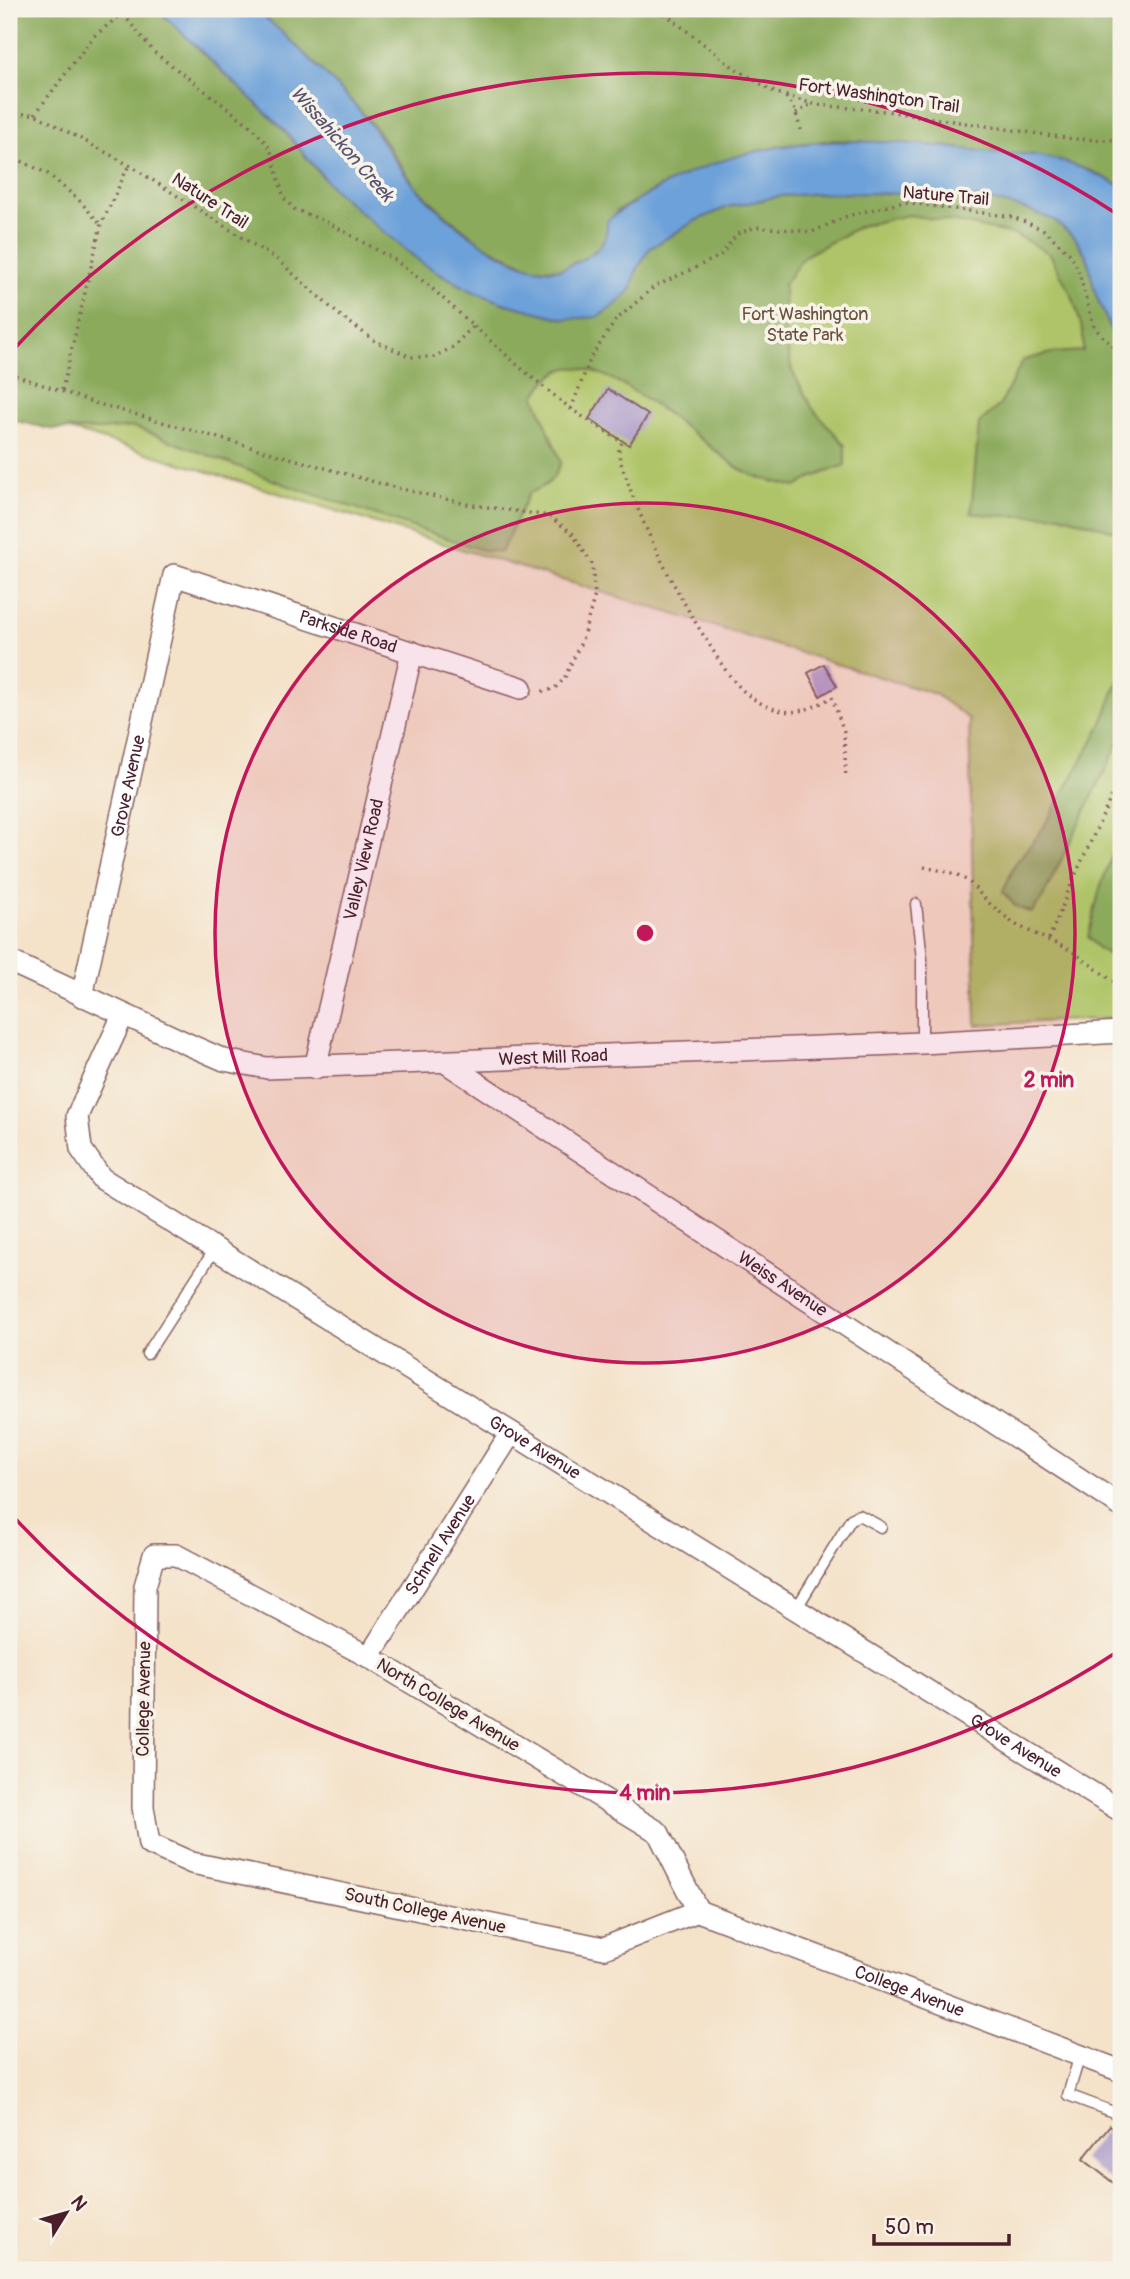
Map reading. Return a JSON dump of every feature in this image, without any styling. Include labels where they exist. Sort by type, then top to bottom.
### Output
[{"type":"street","name":"Parkside Road","points":[[174,575],[520,688]]},
{"type":"street","name":"Grove Avenue","points":[[82,996],[174,575]]},
{"type":"street","name":"Valley View Road","points":[[315,1068],[412,652]]},
{"type":"street","name":"West Mill Road","points":[[9,961],[123,1016],[224,1060],[267,1068],[922,1044],[1121,1032]]},
{"type":"street","name":"Grove Avenue","points":[[123,1016],[77,1116],[81,1149],[100,1178],[1121,1811]]},
{"type":"street","name":"Weiss Avenue","points":[[445,1062],[1121,1506]]},
{"type":"street","name":"Schnell Avenue","points":[[369,1657],[511,1433]]},
{"type":"street","name":"North College Avenue","points":[[154,1555],[176,1555],[369,1657],[658,1832],[698,1911]]},
{"type":"street","name":"College Avenue","points":[[149,1844],[143,1807],[145,1586],[154,1555]]},
{"type":"street","name":"South College Avenue","points":[[149,1844],[192,1863],[604,1948],[698,1911]]},
{"type":"street","name":"College Avenue","points":[[698,1911],[1121,2071]]},
{"type":"lane","points":[[916,904],[922,959],[922,1044]]},
{"type":"lane","points":[[147,1354],[215,1249]]},
{"type":"lane","points":[[796,1609],[851,1519],[859,1515],[881,1527]]},
{"type":"lane","points":[[1080,2055],[1068,2095],[1121,2115]]},
{"type":"path","points":[[119,9],[155,52],[252,127],[270,148],[284,198],[294,209],[327,222],[393,259],[427,284],[523,370],[572,409],[621,442],[620,460],[655,548],[689,612],[734,680],[757,701],[785,712],[805,711],[832,697]]},
{"type":"path","name":"Fort Washington Trail","points":[[659,9],[753,80],[785,95],[812,103],[1073,139],[1121,140]]},
{"type":"path","points":[[9,114],[34,114],[94,36],[122,14]]},
{"type":"path","points":[[785,95],[802,131]]},
{"type":"path","points":[[796,114],[812,103]]},
{"type":"path","name":"Nature Trail","points":[[34,114],[129,165],[279,261],[338,314],[375,341],[411,357],[433,357],[453,347],[473,326]]},
{"type":"path","points":[[9,155],[48,174],[78,199],[101,225]]},
{"type":"path","points":[[62,390],[101,225],[129,165]]},
{"type":"path","name":"Nature Trail","points":[[572,409],[591,357],[616,320],[654,287],[720,256],[737,234],[756,228],[812,232],[847,216],[904,202],[1013,217],[1044,230],[1069,253],[1078,268],[1094,327],[1121,356]]},
{"type":"path","points":[[9,373],[94,403],[389,486],[467,503],[549,516],[572,533],[592,564],[595,595],[582,640],[564,679],[554,689],[542,693],[520,688]]},
{"type":"path","points":[[828,691],[839,712],[844,732],[846,779]]},
{"type":"path","points":[[1049,939],[1121,776]]},
{"type":"path","points":[[924,867],[957,874],[970,882],[1004,917],[1085,959],[1121,987]]},
{"type":"green space","name":"Fort Washington State Park","points":[[9,9],[1121,9],[1121,1018],[976,1025],[969,719],[935,694],[88,435],[9,414]]},
{"type":"green space","points":[[9,9],[157,9],[284,130],[333,189],[423,264],[472,291],[503,303],[565,319],[631,290],[636,272],[649,249],[695,221],[728,207],[780,196],[904,192],[991,200],[1054,220],[1076,239],[1087,257],[1096,295],[1110,328],[1121,345],[1121,533],[1060,515],[1002,516],[971,513],[979,423],[1000,405],[1023,360],[1052,353],[1083,351],[1083,332],[1073,298],[1050,254],[1016,235],[908,215],[860,226],[803,257],[784,285],[785,336],[792,371],[813,409],[845,445],[845,465],[813,477],[796,487],[760,478],[740,469],[679,422],[627,387],[602,374],[580,368],[557,372],[535,396],[561,462],[549,482],[529,493],[501,552],[482,550],[289,486],[134,427],[100,430],[50,429],[9,419]]},
{"type":"green space","points":[[256,9],[1121,9],[1121,186],[1091,171],[1028,154],[832,140],[779,146],[698,170],[662,186],[617,211],[601,247],[581,260],[561,269],[532,268],[482,244],[415,186],[376,128],[344,93]]},
{"type":"green space","points":[[1121,674],[1121,738],[1042,899],[1031,913],[1015,906],[1003,892],[1015,864],[1042,830],[1100,728]]},
{"type":"green space","points":[[1121,831],[1121,962],[1099,949],[1088,937],[1100,888]]},
{"type":"water","name":"Wissahickon Creek","points":[[157,9],[256,9],[309,58],[367,119],[408,178],[428,200],[482,243],[522,264],[542,269],[562,268],[592,253],[604,240],[607,221],[647,195],[688,174],[730,158],[771,148],[856,141],[900,143],[1026,154],[1075,166],[1121,186],[1121,345],[1110,328],[1096,295],[1087,257],[1076,239],[1054,220],[991,200],[938,194],[826,193],[780,196],[728,207],[695,221],[649,249],[636,272],[631,290],[598,317],[565,319],[503,303],[472,291],[423,264],[333,189],[284,130]]},
{"type":"building","points":[[608,389],[648,415],[629,445],[589,419]]},
{"type":"building","points":[[824,664],[837,686],[820,696],[808,673]]},
{"type":"building","points":[[1110,2125],[1121,2134],[1121,2145],[1115,2152],[1121,2157],[1121,2189],[1083,2159]]}]
